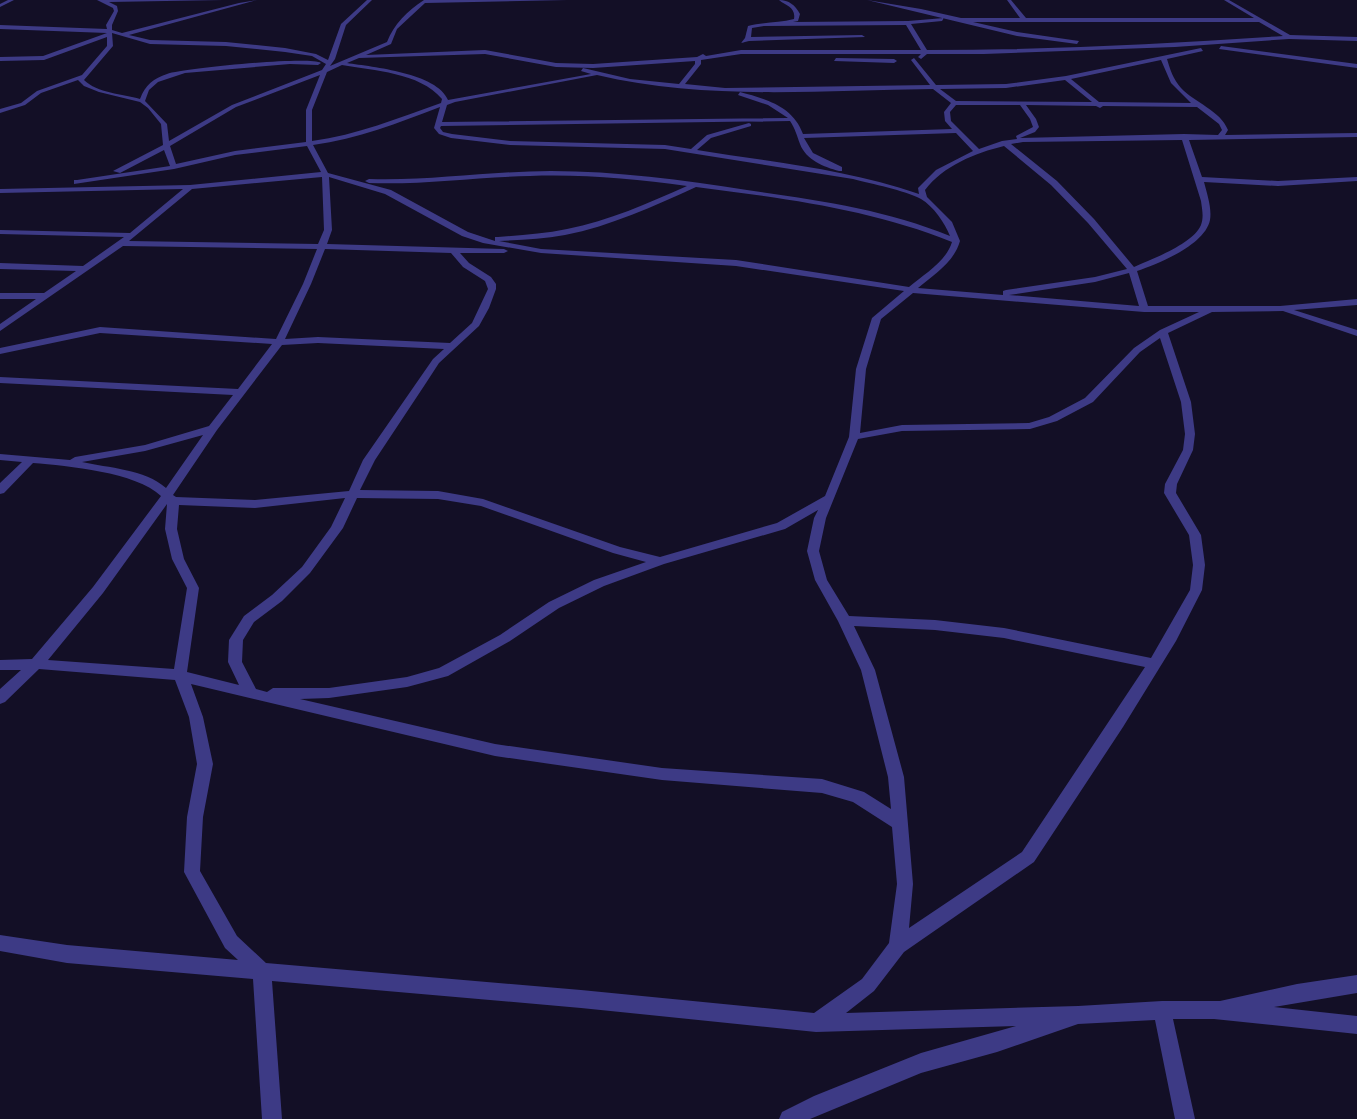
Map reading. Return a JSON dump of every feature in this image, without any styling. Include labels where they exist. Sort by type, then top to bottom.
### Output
[{"type":"street","points":[[0,6],[12,0]]},
{"type":"street","points":[[104,1],[221,0]]},
{"type":"street","points":[[121,34],[159,27],[200,13],[256,0]]},
{"type":"street","points":[[0,698],[36,664],[98,590],[169,499],[213,428],[279,342],[322,248],[328,230],[325,174],[309,143],[309,110],[344,24],[370,0]]},
{"type":"street","points":[[92,180],[144,159],[234,106],[327,67],[362,57],[389,43],[395,28],[426,1],[566,0]]},
{"type":"street","points":[[710,0],[732,0]]},
{"type":"street","points":[[781,0],[793,6],[797,14],[796,20],[788,22]]},
{"type":"street","points":[[869,0],[1036,38],[1147,46]]},
{"type":"street","points":[[1009,0],[1025,21]]},
{"type":"street","points":[[1226,0],[1289,37]]},
{"type":"street","points":[[104,1],[114,7],[116,12],[109,25],[110,46],[81,80],[86,85],[101,91],[142,101],[164,124],[167,145],[174,166]]},
{"type":"street","points":[[748,39],[750,34],[748,30],[755,25],[788,22],[847,24],[908,23],[956,19],[1025,21],[1260,20]]},
{"type":"street","points":[[908,23],[925,52]]},
{"type":"street","points":[[847,24],[867,42]]},
{"type":"street","points":[[0,27],[110,32],[150,42],[226,44],[286,50],[314,56],[327,67]]},
{"type":"street","points":[[0,59],[44,58],[110,32]]},
{"type":"street","points":[[738,44],[748,39],[862,37]]},
{"type":"street","points":[[556,65],[621,65],[698,59],[729,53],[874,49],[925,52],[1147,46],[1289,37],[1357,40]]},
{"type":"street","points":[[362,57],[494,53],[630,81],[726,90],[935,88],[1006,86],[1066,78],[1244,41]]},
{"type":"street","points":[[698,59],[730,46]]},
{"type":"street","points":[[1213,47],[1357,66]]},
{"type":"street","points":[[769,52],[813,59],[914,60],[925,52]]},
{"type":"street","points":[[680,87],[698,64],[698,59]]},
{"type":"street","points":[[1164,59],[1169,78],[1180,91],[1222,123],[1225,130],[1221,136]]},
{"type":"street","points":[[914,60],[935,88],[954,103],[1100,106],[1197,105]]},
{"type":"street","points":[[142,101],[146,88],[153,82],[178,73],[286,62],[312,62],[327,67]]},
{"type":"street","points":[[340,64],[407,76],[436,89],[445,99],[437,124],[441,132],[470,139],[510,143],[645,145],[883,184]]},
{"type":"street","points":[[1,197],[36,189],[174,166],[234,153],[357,136],[443,104],[547,82],[599,74]]},
{"type":"street","points":[[0,111],[22,104],[40,92],[84,76]]},
{"type":"street","points":[[1066,78],[1100,106]]},
{"type":"street","points":[[726,90],[778,106],[802,136],[804,146],[811,155],[827,164],[924,198]]},
{"type":"street","points":[[954,103],[946,116],[977,151]]},
{"type":"street","points":[[898,946],[905,884],[896,777],[868,670],[845,622],[821,580],[813,551],[820,518],[854,437],[860,369],[878,318],[913,290],[946,260],[953,251],[956,240],[949,224],[924,198],[921,190],[926,180],[977,151],[1033,131],[1036,127],[1033,119],[1021,103]]},
{"type":"street","points":[[437,124],[789,118]]},
{"type":"street","points":[[692,152],[702,141],[728,130],[789,118]]},
{"type":"street","points":[[634,129],[635,121]]},
{"type":"street","points":[[802,136],[958,131]]},
{"type":"street","points":[[1004,142],[1050,138],[1357,135]]},
{"type":"street","points":[[986,296],[1108,278],[1133,271],[1167,256],[1191,242],[1201,232],[1206,219],[1200,179],[1184,136]]},
{"type":"street","points":[[635,140],[645,145]]},
{"type":"street","points":[[1004,142],[1054,184],[1091,221],[1133,271],[1144,308]]},
{"type":"street","points":[[351,180],[404,182],[551,173],[626,176],[854,207],[922,226],[956,240]]},
{"type":"street","points":[[36,189],[190,187],[325,174],[351,180],[405,200],[432,218],[483,241],[542,251]]},
{"type":"street","points":[[1200,179],[1242,183],[1285,184],[1357,178]]},
{"type":"street","points":[[483,241],[573,231],[636,212],[695,184]]},
{"type":"street","points":[[0,328],[121,244],[190,187]]},
{"type":"street","points":[[0,232],[131,236]]},
{"type":"street","points":[[121,244],[184,243],[454,251],[542,251],[736,263],[913,290],[1144,308],[1280,309],[1357,302]]},
{"type":"street","points":[[251,694],[235,662],[236,640],[249,619],[277,598],[306,570],[336,528],[374,452],[436,361],[476,324],[492,289],[488,279],[466,265],[454,251]]},
{"type":"street","points":[[0,266],[86,268]]},
{"type":"street","points":[[0,296],[45,296]]},
{"type":"street","points":[[854,437],[902,428],[1030,426],[1053,420],[1089,400],[1137,350],[1162,332],[1212,309]]},
{"type":"street","points":[[1280,309],[1357,333]]},
{"type":"street","points":[[1337,327],[1357,329]]},
{"type":"street","points":[[0,352],[100,330],[279,342],[318,340],[452,346]]},
{"type":"street","points":[[816,1023],[868,986],[898,946],[1028,857],[1118,723],[1196,590],[1199,564],[1195,535],[1170,493],[1171,484],[1188,450],[1190,434],[1180,379],[1162,332]]},
{"type":"street","points":[[0,380],[240,392]]},
{"type":"street","points":[[62,462],[126,454],[177,441],[213,428]]},
{"type":"street","points":[[0,457],[62,462],[134,476],[155,484],[169,499],[171,529],[178,559],[192,588],[180,675],[196,717],[205,764],[195,817],[192,872],[231,942],[262,971],[272,1119]]},
{"type":"street","points":[[0,490],[31,459]]},
{"type":"street","points":[[169,499],[255,504],[353,494],[438,495],[484,503],[617,550],[660,561]]},
{"type":"street","points":[[251,694],[329,693],[408,682],[442,672],[505,638],[554,605],[599,583],[660,561],[781,526],[830,498]]},
{"type":"street","points":[[845,622],[936,625],[1004,633],[1154,664]]},
{"type":"street","points":[[0,665],[36,664],[180,675],[198,682],[495,750],[662,774],[822,786],[858,797],[900,823]]},
{"type":"street","points":[[0,943],[67,954],[581,999],[816,1023],[1078,1015],[1162,1010],[1214,1010],[1357,1025]]},
{"type":"street","points":[[1214,1010],[1297,992],[1357,984]]},
{"type":"street","points":[[1162,1010],[1185,1119]]},
{"type":"street","points":[[789,1119],[821,1103],[921,1063],[997,1042],[1078,1015]]}]
